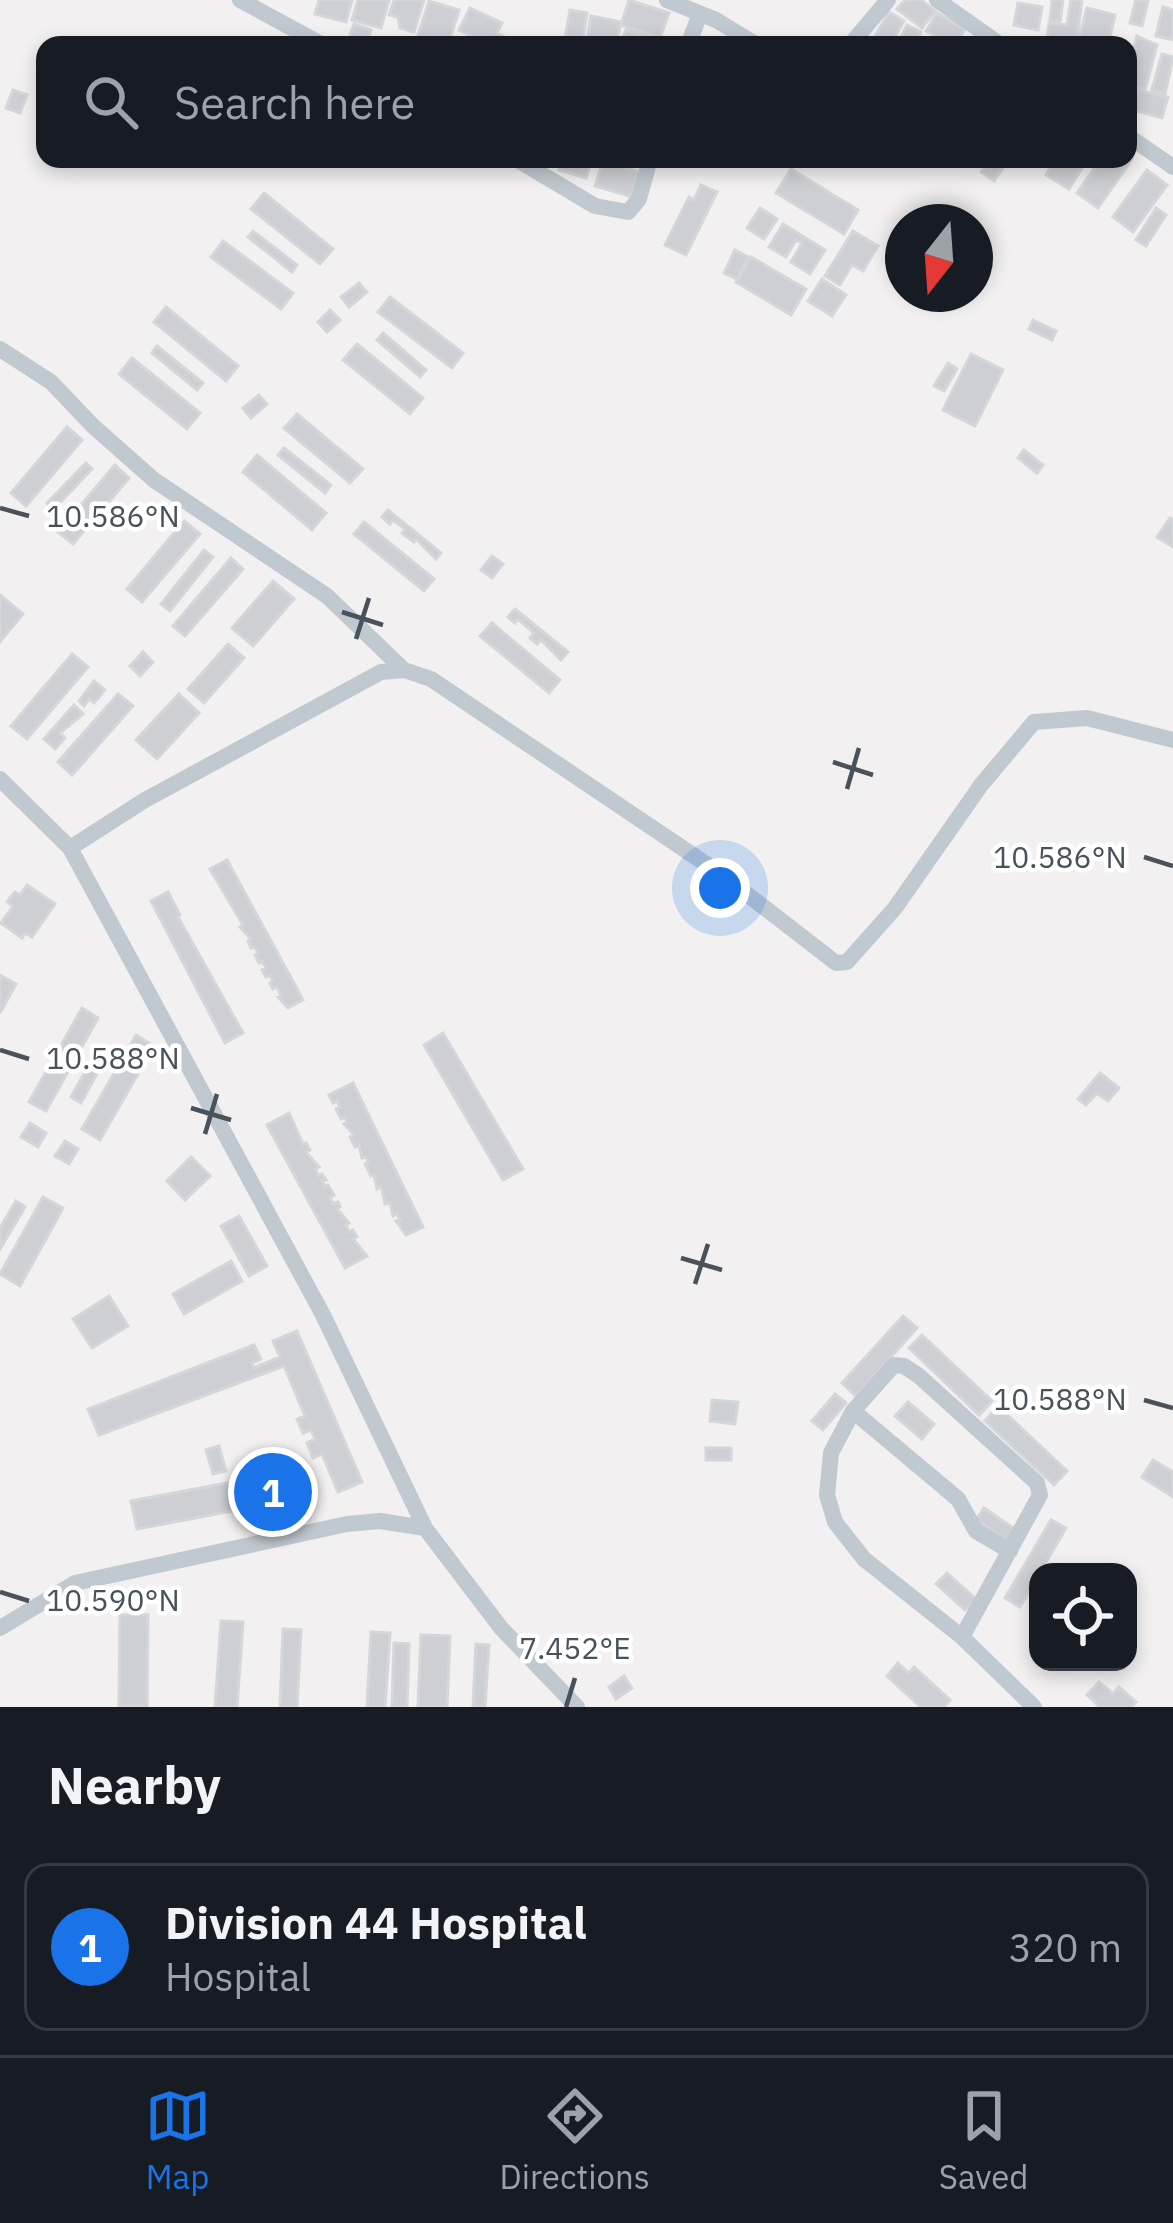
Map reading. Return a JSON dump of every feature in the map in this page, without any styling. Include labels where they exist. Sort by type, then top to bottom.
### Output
[{"type":"street","points":[[240,0],[306,36]]},
{"type":"street","points":[[667,0],[741,36]]},
{"type":"street","points":[[858,36],[888,0]]},
{"type":"street","points":[[937,0],[987,36]]},
{"type":"street","points":[[691,36],[700,14]]},
{"type":"street","points":[[1137,142],[1173,167]]},
{"type":"street","points":[[531,168],[595,206],[628,212],[639,199],[648,168]]},
{"type":"street","points":[[0,349],[51,382],[154,480],[327,596],[404,670],[431,679],[575,774],[721,874],[836,963],[858,954],[981,784],[1034,722],[1087,718],[1173,740]]},
{"type":"street","points":[[70,848],[145,800],[321,702],[381,673],[404,670]]},
{"type":"street","points":[[1,783],[70,848],[323,1315],[424,1528],[501,1628],[577,1707]]},
{"type":"street","points":[[962,1637],[1040,1495],[1037,1483],[936,1391],[904,1366],[894,1365],[853,1411],[831,1454],[827,1495],[835,1522],[864,1559],[962,1637],[1034,1707]]},
{"type":"street","points":[[853,1411],[958,1499],[976,1531],[1010,1552]]},
{"type":"street","points":[[0,1628],[75,1583],[347,1524],[380,1521],[424,1528]]},
{"type":"building","points":[[319,0],[352,0],[346,22],[315,14]]},
{"type":"building","points":[[358,0],[389,0],[381,28],[352,20]]},
{"type":"building","points":[[394,0],[424,0],[414,32],[400,28],[398,17],[389,15]]},
{"type":"building","points":[[629,0],[669,13],[661,36],[621,25]]},
{"type":"building","points":[[905,0],[921,0],[935,11],[922,28],[897,9]]},
{"type":"building","points":[[1052,0],[1063,0],[1060,22],[1050,20]]},
{"type":"building","points":[[1071,0],[1082,0],[1077,36],[1047,36],[1049,23],[1067,25]]},
{"type":"building","points":[[1136,0],[1148,1],[1142,26],[1130,23]]},
{"type":"building","points":[[429,1],[459,10],[451,36],[418,36]]},
{"type":"building","points":[[1018,3],[1042,7],[1038,30],[1014,25]]},
{"type":"building","points":[[1163,7],[1173,10],[1173,40],[1156,36]]},
{"type":"building","points":[[470,8],[502,23],[497,33],[503,36],[471,36],[459,30]]},
{"type":"building","points":[[1087,8],[1115,15],[1110,36],[1079,36]]},
{"type":"building","points":[[570,10],[587,13],[583,36],[566,36]]},
{"type":"building","points":[[889,12],[904,21],[895,36],[875,36]]},
{"type":"building","points":[[937,13],[965,29],[961,36],[926,31]]},
{"type":"building","points":[[591,16],[621,22],[618,36],[588,36]]},
{"type":"building","points":[[354,24],[371,30],[369,36],[350,36]]},
{"type":"building","points":[[907,25],[921,32],[919,36],[902,36]]},
{"type":"building","points":[[1137,36],[1157,45],[1145,90],[1137,87]]},
{"type":"building","points":[[1162,54],[1173,57],[1165,94],[1152,90]]},
{"type":"building","points":[[13,90],[27,95],[20,113],[6,108]]},
{"type":"building","points":[[1138,90],[1168,97],[1162,118],[1137,111]]},
{"type":"building","points":[[560,168],[589,168],[586,178]]},
{"type":"building","points":[[601,168],[639,172],[632,197],[595,186]]},
{"type":"building","points":[[984,168],[1003,168],[994,181],[981,172]]},
{"type":"building","points":[[1050,168],[1082,168],[1069,189],[1046,175]]},
{"type":"building","points":[[1095,168],[1126,168],[1098,208],[1077,193]]},
{"type":"building","points":[[791,169],[858,210],[844,234],[776,193]]},
{"type":"building","points":[[1147,170],[1167,185],[1133,232],[1113,217]]},
{"type":"building","points":[[701,185],[717,192],[686,255],[665,245],[689,197],[694,200]]},
{"type":"building","points":[[264,193],[333,249],[320,264],[251,209]]},
{"type":"building","points":[[760,208],[777,219],[764,239],[747,228]]},
{"type":"building","points":[[1156,208],[1166,215],[1146,246],[1136,240]]},
{"type":"building","points":[[783,224],[825,250],[810,274],[791,262],[802,243],[796,240],[786,257],[769,247]]},
{"type":"building","points":[[253,231],[297,265],[292,272],[248,237]]},
{"type":"building","points":[[853,231],[878,246],[863,271],[852,265],[840,285],[825,276]]},
{"type":"building","points":[[223,241],[293,293],[281,309],[211,257]]},
{"type":"building","points":[[735,250],[748,257],[737,279],[724,273]]},
{"type":"building","points":[[751,257],[806,289],[791,315],[736,282]]},
{"type":"building","points":[[822,279],[846,295],[832,316],[808,301]]},
{"type":"building","points":[[359,283],[367,292],[349,307],[341,297]]},
{"type":"building","points":[[390,297],[463,353],[452,368],[378,312]]},
{"type":"building","points":[[166,307],[238,366],[226,381],[154,322]]},
{"type":"building","points":[[330,310],[340,320],[327,332],[318,322]]},
{"type":"building","points":[[1033,320],[1056,331],[1052,340],[1029,329]]},
{"type":"building","points":[[383,333],[426,370],[420,377],[377,340]]},
{"type":"building","points":[[357,344],[423,398],[410,414],[343,360]]},
{"type":"building","points":[[157,346],[203,383],[197,390],[152,353]]},
{"type":"building","points":[[971,354],[1003,370],[975,426],[943,410]]},
{"type":"building","points":[[132,358],[200,413],[187,429],[119,374]]},
{"type":"building","points":[[948,363],[957,369],[944,391],[934,386]]},
{"type":"building","points":[[259,395],[267,404],[251,418],[243,408]]},
{"type":"building","points":[[297,414],[363,469],[350,483],[284,428]]},
{"type":"building","points":[[67,427],[82,440],[26,506],[11,493]]},
{"type":"building","points":[[284,448],[331,485],[325,493],[278,455]]},
{"type":"building","points":[[1024,450],[1043,465],[1037,473],[1018,458]]},
{"type":"building","points":[[257,455],[326,513],[312,530],[243,472]]},
{"type":"building","points":[[86,463],[92,469],[53,510],[47,503]]},
{"type":"building","points":[[115,465],[129,478],[73,544],[58,532]]},
{"type":"building","points":[[388,510],[441,553],[436,559],[416,539],[402,533],[405,529],[382,517]]},
{"type":"building","points":[[1173,520],[1173,547],[1157,537]]},
{"type":"building","points":[[184,521],[200,534],[142,602],[127,589]]},
{"type":"building","points":[[364,522],[434,579],[424,591],[354,534]]},
{"type":"building","points":[[204,550],[213,557],[170,611],[161,604]]},
{"type":"building","points":[[492,556],[503,564],[492,578],[481,570]]},
{"type":"building","points":[[231,558],[243,569],[185,636],[173,626]]},
{"type":"building","points":[[273,581],[294,599],[253,646],[232,628]]},
{"type":"building","points":[[0,595],[23,614],[0,642]]},
{"type":"building","points":[[515,609],[568,652],[561,660],[541,640],[537,644],[530,638],[534,633],[518,619],[515,623],[508,617]]},
{"type":"building","points":[[492,623],[560,680],[549,693],[480,636]]},
{"type":"building","points":[[228,644],[244,658],[204,703],[188,689]]},
{"type":"building","points":[[143,652],[153,662],[140,676],[130,666]]},
{"type":"building","points":[[72,654],[88,667],[27,739],[11,726]]},
{"type":"building","points":[[94,681],[105,690],[94,703],[89,699],[84,706],[79,701]]},
{"type":"building","points":[[118,694],[133,706],[72,775],[58,762]]},
{"type":"building","points":[[179,694],[199,713],[157,759],[136,740]]},
{"type":"building","points":[[74,705],[83,714],[60,733],[65,738],[55,749],[44,739]]},
{"type":"building","points":[[227,860],[303,1000],[288,1008],[278,997],[277,987],[273,989],[270,975],[266,977],[262,970],[266,968],[259,963],[251,939],[210,869]]},
{"type":"building","points":[[27,885],[55,904],[32,937],[25,933],[22,938],[1,923],[13,906],[7,902]]},
{"type":"building","points":[[168,892],[243,1033],[225,1043],[151,901]]},
{"type":"building","points":[[0,975],[16,984],[0,1013]]},
{"type":"building","points":[[82,1008],[98,1018],[46,1111],[29,1102]]},
{"type":"building","points":[[443,1033],[523,1169],[503,1180],[424,1045]]},
{"type":"building","points":[[136,1035],[154,1046],[100,1140],[82,1129]]},
{"type":"building","points":[[100,1045],[110,1050],[81,1103],[71,1097]]},
{"type":"building","points":[[1100,1073],[1119,1088],[1108,1101],[1097,1093],[1086,1105],[1078,1099]]},
{"type":"building","points":[[353,1083],[423,1227],[406,1235],[390,1202],[385,1204],[381,1186],[377,1189],[366,1157],[362,1158],[359,1145],[355,1147],[345,1117],[341,1119],[336,1109],[340,1107],[337,1101],[333,1103],[329,1095]]},
{"type":"building","points":[[289,1113],[310,1150],[306,1152],[319,1167],[315,1169],[334,1195],[330,1198],[333,1204],[338,1202],[349,1232],[353,1230],[357,1237],[353,1239],[367,1256],[345,1268],[267,1125]]},
{"type":"building","points":[[30,1123],[46,1133],[38,1147],[21,1137]]},
{"type":"building","points":[[65,1141],[78,1149],[69,1164],[55,1156]]},
{"type":"building","points":[[191,1157],[210,1176],[185,1200],[167,1181]]},
{"type":"building","points":[[43,1197],[63,1208],[20,1286],[0,1274]]},
{"type":"building","points":[[16,1201],[25,1207],[0,1249],[0,1228]]},
{"type":"building","points":[[239,1216],[267,1266],[249,1276],[221,1226]]},
{"type":"building","points":[[231,1261],[242,1281],[184,1314],[173,1294]]},
{"type":"building","points":[[109,1296],[128,1326],[92,1348],[73,1319]]},
{"type":"building","points":[[903,1316],[917,1328],[856,1396],[842,1383]]},
{"type":"building","points":[[297,1331],[362,1482],[338,1492],[322,1454],[313,1458],[307,1443],[315,1439],[311,1430],[303,1433],[297,1419],[305,1416],[284,1366],[99,1435],[88,1409],[254,1345],[261,1359],[252,1363],[254,1368],[280,1357],[273,1341]]},
{"type":"building","points":[[922,1335],[992,1401],[979,1415],[909,1348]]},
{"type":"building","points":[[835,1394],[846,1403],[823,1430],[812,1421]]},
{"type":"building","points":[[712,1400],[738,1402],[735,1424],[710,1421]]},
{"type":"building","points":[[908,1402],[934,1424],[922,1439],[895,1416]]},
{"type":"building","points":[[998,1406],[1067,1471],[1054,1485],[985,1421]]},
{"type":"building","points":[[219,1446],[226,1471],[213,1474],[206,1450]]},
{"type":"building","points":[[706,1448],[731,1448],[731,1460],[706,1460]]},
{"type":"building","points":[[1153,1460],[1173,1472],[1173,1497],[1142,1477]]},
{"type":"building","points":[[290,1471],[296,1499],[137,1529],[131,1501]]},
{"type":"building","points":[[984,1508],[1016,1530],[1008,1542],[976,1520]]},
{"type":"building","points":[[1051,1520],[1066,1528],[1046,1563],[1029,1563],[1029,1592],[1020,1607],[1005,1598]]},
{"type":"building","points":[[947,1573],[976,1599],[965,1610],[936,1584]]},
{"type":"building","points":[[120,1615],[148,1615],[147,1706],[119,1706]]},
{"type":"building","points":[[221,1621],[243,1622],[237,1707],[215,1707]]},
{"type":"building","points":[[283,1629],[301,1630],[297,1707],[280,1707]]},
{"type":"building","points":[[371,1632],[390,1633],[385,1707],[367,1707]]},
{"type":"building","points":[[421,1635],[450,1636],[447,1707],[418,1707]]},
{"type":"building","points":[[394,1643],[409,1644],[407,1707],[392,1707]]},
{"type":"building","points":[[476,1644],[489,1645],[485,1707],[473,1707]]},
{"type":"building","points":[[898,1663],[909,1673],[914,1667],[950,1700],[944,1707],[921,1707],[887,1676]]},
{"type":"building","points":[[624,1676],[632,1688],[616,1699],[609,1687]]},
{"type":"building","points":[[1099,1682],[1113,1694],[1119,1687],[1136,1702],[1131,1707],[1100,1707],[1087,1695]]},
{"type":"place","name":"Division 44 Hospital","points":[[273,1492]]}]
